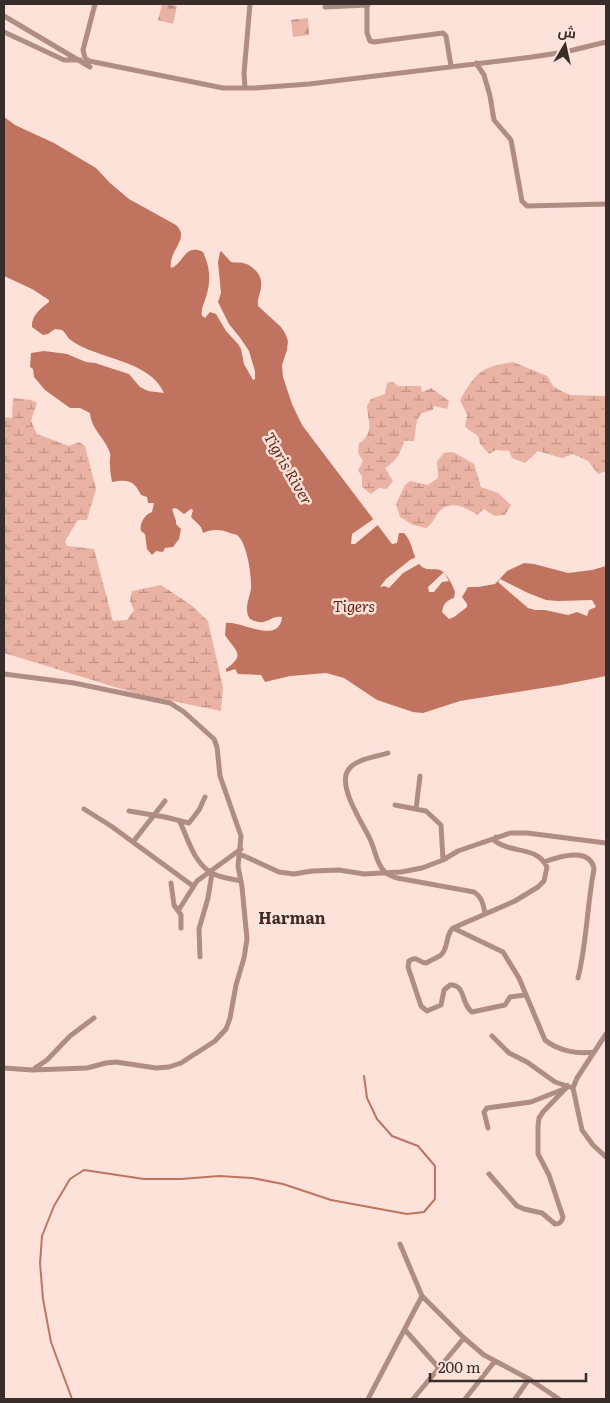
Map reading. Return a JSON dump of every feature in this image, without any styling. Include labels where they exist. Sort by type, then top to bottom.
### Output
[{"type":"street","points":[[85,58],[83,50],[95,4]]},
{"type":"street","points":[[245,88],[244,73],[250,4]]},
{"type":"street","points":[[325,7],[368,4],[368,33],[370,40],[374,42],[443,32],[446,36],[451,66]]},
{"type":"street","points":[[4,16],[90,67]]},
{"type":"street","points":[[4,32],[64,60],[85,58],[96,63],[223,88],[309,84],[565,52],[606,42]]},
{"type":"street","points":[[476,63],[484,75],[494,120],[511,140],[522,201],[527,206],[606,204]]},
{"type":"street","points":[[4,674],[74,683],[176,706],[216,743],[220,776],[240,830],[238,866],[247,939],[246,952],[236,985],[228,1024],[215,1041],[181,1063],[169,1067],[150,1068],[116,1062],[87,1068],[32,1070],[4,1068]]},
{"type":"street","points":[[388,753],[356,763],[348,771],[346,777],[351,802],[370,839],[380,866],[384,872],[397,878],[474,892],[482,902],[485,913]]},
{"type":"street","points":[[416,808],[420,776]]},
{"type":"street","points":[[129,811],[188,824],[191,823],[202,806],[205,797]]},
{"type":"street","points":[[133,842],[165,801]]},
{"type":"street","points":[[395,805],[426,811],[441,825],[443,860]]},
{"type":"street","points":[[84,809],[193,886]]},
{"type":"street","points":[[180,822],[196,856],[204,867],[210,872],[241,881]]},
{"type":"street","points":[[240,852],[280,872],[294,874],[339,870],[364,874],[412,870],[443,860],[453,854],[496,837],[518,832],[606,843]]},
{"type":"street","points":[[496,837],[495,841],[500,844],[534,854],[544,862],[547,867],[544,881],[538,887],[515,901],[453,928],[448,933],[445,948],[440,955],[426,963],[416,958],[411,959],[408,963],[408,968],[422,1009],[427,1011],[440,1007],[444,990],[450,985],[456,985],[460,988],[468,1009],[472,1012],[505,1005],[510,997],[525,995]]},
{"type":"street","points":[[178,910],[193,886],[240,852]]},
{"type":"street","points":[[544,862],[567,855],[574,855],[585,857],[593,864],[594,869],[587,908],[585,942],[578,978]]},
{"type":"street","points":[[200,956],[199,929],[207,904],[210,872]]},
{"type":"street","points":[[171,884],[174,905],[181,915],[181,928]]},
{"type":"street","points":[[453,928],[503,952],[516,971],[542,1035],[547,1042],[577,1053],[595,1051]]},
{"type":"street","points":[[32,1070],[44,1063],[66,1040],[94,1018]]},
{"type":"street","points":[[489,1174],[517,1206],[542,1213],[555,1224],[562,1221],[563,1218],[551,1179],[538,1154],[539,1118],[577,1078],[606,1034]]},
{"type":"street","points":[[492,1036],[508,1052],[527,1062],[555,1082],[569,1087]]},
{"type":"street","points":[[488,1128],[484,1112],[487,1108],[531,1102],[569,1087]]},
{"type":"street","points":[[569,1087],[582,1130],[593,1145],[606,1157]]},
{"type":"street","points":[[400,1244],[422,1296],[473,1347],[529,1379],[559,1399]]},
{"type":"street","points":[[368,1399],[422,1296]]},
{"type":"street","points":[[405,1330],[439,1368]]},
{"type":"street","points":[[413,1399],[464,1338]]},
{"type":"street","points":[[465,1399],[495,1361]]},
{"type":"street","points":[[515,1399],[529,1379]]},
{"type":"green space","points":[[162,4],[177,6],[173,24],[158,20]]},
{"type":"green space","points":[[308,18],[309,35],[293,37],[291,20]]},
{"type":"green space","points":[[513,362],[547,376],[554,387],[570,395],[606,396],[606,471],[598,474],[588,461],[573,454],[562,458],[538,451],[525,463],[512,458],[509,451],[496,450],[489,454],[480,444],[478,436],[465,427],[467,415],[460,400],[475,377],[493,366]]},
{"type":"green space","points":[[393,382],[398,386],[421,386],[422,392],[431,388],[449,401],[447,409],[434,406],[433,410],[422,413],[417,420],[414,441],[404,441],[398,456],[385,468],[393,481],[387,489],[379,488],[371,494],[362,487],[362,477],[358,470],[363,461],[358,453],[359,444],[369,431],[367,406],[371,399],[385,394],[387,383]]},
{"type":"green space","points":[[13,398],[31,400],[37,403],[31,421],[37,434],[69,446],[79,442],[85,446],[96,489],[87,520],[78,520],[65,541],[67,546],[94,549],[113,621],[127,620],[134,610],[130,601],[132,591],[161,585],[191,605],[208,621],[223,687],[221,711],[138,694],[4,653],[4,417],[12,418]]},
{"type":"green space","points":[[453,452],[474,464],[481,487],[498,493],[511,505],[505,515],[494,516],[484,509],[477,515],[455,505],[445,507],[426,528],[413,525],[400,517],[396,504],[405,485],[410,481],[428,485],[438,478],[437,461],[444,453]]},
{"type":"water","name":"Tigers","points":[[4,117],[15,125],[54,143],[96,168],[129,199],[176,225],[181,235],[171,262],[171,268],[192,250],[203,252],[208,264],[209,276],[202,316],[205,318],[210,312],[216,314],[226,331],[241,349],[244,364],[253,380],[255,379],[255,371],[249,351],[229,324],[218,302],[221,293],[218,262],[220,252],[231,262],[247,264],[256,272],[261,282],[258,306],[281,327],[288,341],[282,365],[283,377],[292,404],[302,425],[392,544],[397,543],[399,533],[404,533],[415,557],[422,567],[440,570],[446,575],[455,592],[454,598],[449,600],[443,607],[442,612],[449,619],[467,607],[462,597],[468,587],[495,584],[507,571],[524,563],[568,573],[606,566],[606,676],[460,701],[423,713],[413,712],[377,700],[344,678],[326,673],[290,676],[265,682],[261,675],[238,674],[235,669],[226,672],[226,669],[236,660],[237,653],[225,635],[226,623],[267,631],[274,630],[279,625],[282,617],[264,622],[250,619],[247,607],[251,588],[251,576],[241,539],[236,535],[220,530],[203,533],[201,527],[191,517],[193,510],[191,509],[184,514],[176,508],[172,509],[176,524],[181,529],[179,539],[173,547],[165,548],[163,552],[156,551],[152,555],[147,549],[145,534],[141,531],[141,528],[145,517],[152,512],[154,503],[148,503],[147,497],[141,495],[136,486],[130,482],[112,482],[110,453],[95,429],[90,413],[80,408],[70,408],[45,390],[34,377],[33,369],[30,367],[31,353],[44,351],[67,354],[86,362],[129,374],[140,387],[148,391],[164,393],[157,382],[147,373],[122,361],[83,347],[70,340],[62,330],[55,329],[43,335],[32,327],[33,319],[49,300],[32,289],[4,276]]},
{"type":"pier","points":[[375,518],[379,524],[355,544],[351,544],[352,534]]},
{"type":"pier","points":[[416,557],[419,564],[403,573],[389,588],[380,587],[386,579]]},
{"type":"pier","points":[[444,572],[449,581],[442,582],[434,592],[429,592],[428,587]]},
{"type":"pier","points":[[500,579],[546,600],[592,600],[596,607],[589,610],[587,616],[577,612],[568,615],[528,608],[498,582]]},
{"type":"waterway","points":[[72,1399],[51,1342],[43,1299],[40,1263],[42,1236],[54,1206],[70,1179],[84,1170],[144,1179],[219,1176],[252,1178],[283,1184],[331,1200],[407,1214],[424,1212],[435,1199],[435,1166],[418,1146],[392,1136],[377,1119],[367,1098],[364,1076]]},
{"type":"district","name":"Harman","points":[[292,917]]},
{"type":"water label","name":"Tigris River","points":[[289,468]]}]
